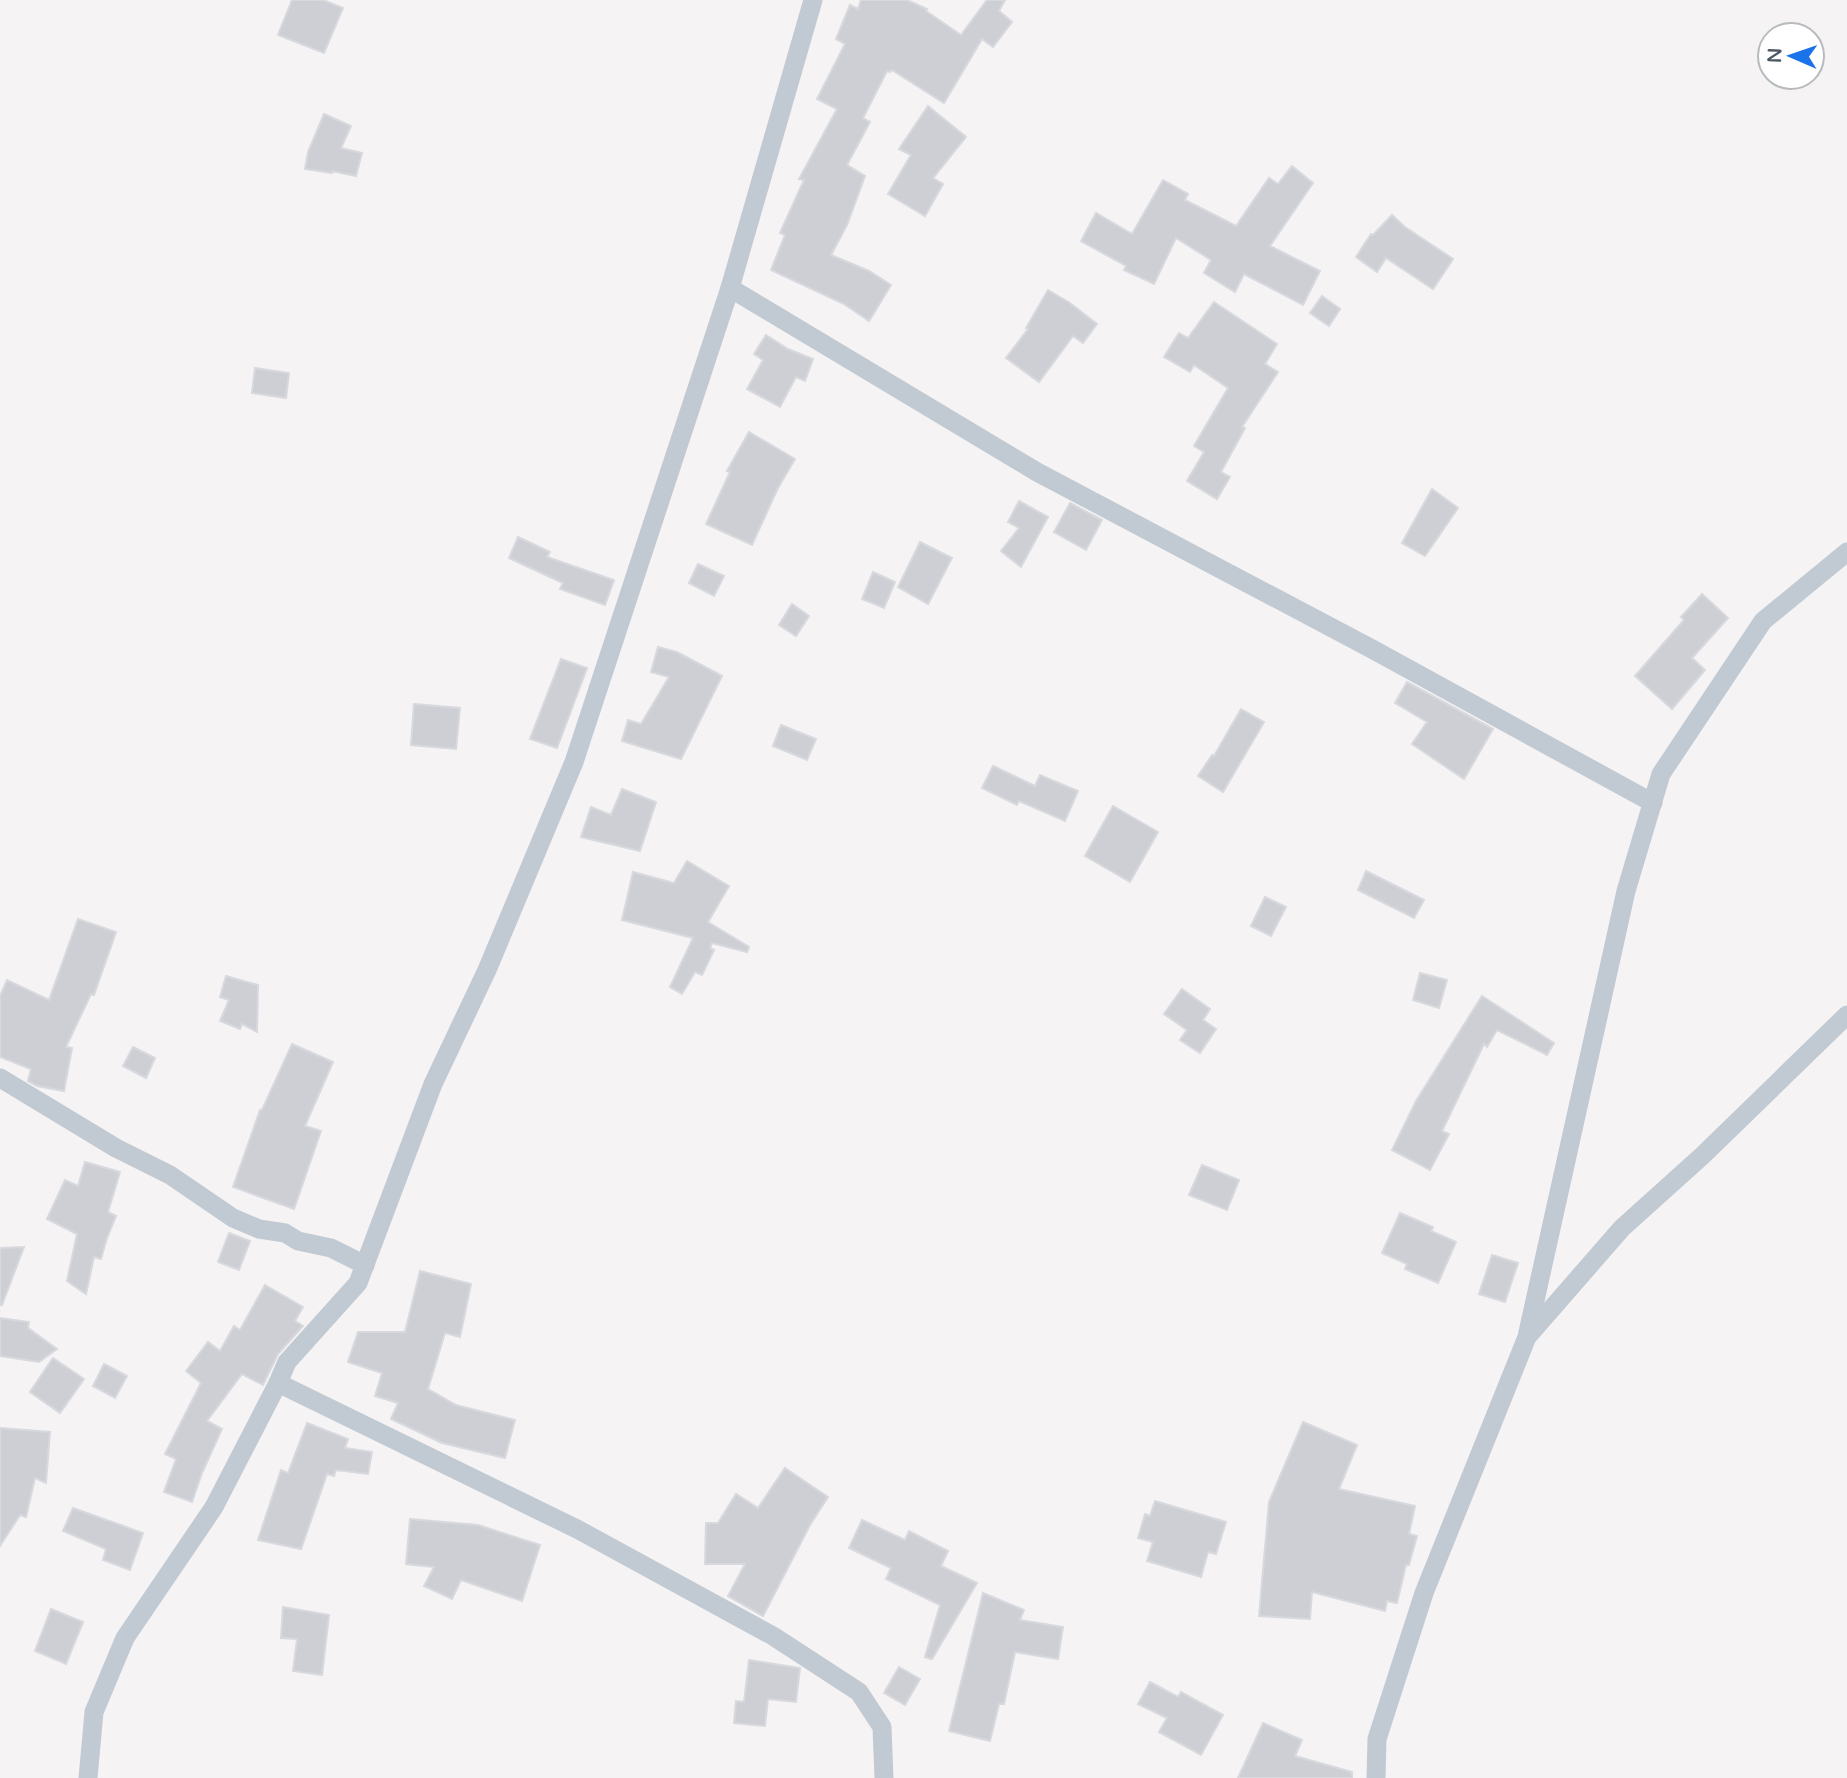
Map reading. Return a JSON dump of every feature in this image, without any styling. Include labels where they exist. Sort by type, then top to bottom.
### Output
[{"type":"street","points":[[88,1778],[94,1712],[125,1639],[214,1507],[287,1362],[358,1283],[433,1084],[487,970],[574,762],[730,288],[813,0]]},
{"type":"street","points":[[730,288],[1037,472],[1372,649],[1653,803]]},
{"type":"street","points":[[1376,1778],[1377,1739],[1424,1594],[1527,1336],[1626,891],[1661,774],[1763,621],[1847,551]]},
{"type":"street","points":[[1527,1336],[1622,1228],[1702,1156],[1847,1015]]},
{"type":"street","points":[[0,1079],[116,1149],[170,1175],[233,1218],[259,1228],[285,1233],[298,1241],[331,1248],[365,1265]]},
{"type":"street","points":[[278,1383],[577,1529],[773,1636],[859,1692],[882,1727],[884,1778]]},
{"type":"building","points":[[292,0],[323,0],[343,8],[324,53],[278,35]]},
{"type":"building","points":[[861,0],[907,0],[927,9],[926,11],[961,35],[987,0],[1005,0],[999,11],[1012,22],[993,47],[982,39],[944,103],[892,70],[887,71],[863,118],[870,122],[847,165],[865,176],[847,225],[831,255],[869,271],[891,285],[869,321],[844,304],[771,270],[785,235],[780,233],[804,180],[799,179],[837,109],[817,99],[845,44],[836,39],[850,5],[858,9]]},
{"type":"building","points":[[928,106],[966,137],[933,178],[943,184],[925,216],[888,194],[911,155],[899,149]]},
{"type":"building","points":[[324,114],[351,126],[341,148],[362,153],[356,176],[305,169],[308,152]]},
{"type":"building","points":[[1292,166],[1313,183],[1270,246],[1320,271],[1303,305],[1244,274],[1235,292],[1204,273],[1211,260],[1176,238],[1154,284],[1124,270],[1126,266],[1081,241],[1096,213],[1132,234],[1163,180],[1188,194],[1185,200],[1236,226],[1269,178],[1278,184]]},
{"type":"building","points":[[1392,215],[1405,227],[1453,259],[1433,289],[1386,258],[1377,272],[1356,257],[1371,234]]},
{"type":"building","points":[[1048,290],[1097,324],[1083,343],[1073,336],[1039,382],[1006,358],[1028,329],[1026,328]]},
{"type":"building","points":[[1322,296],[1340,309],[1329,326],[1310,313]]},
{"type":"building","points":[[1214,302],[1277,344],[1265,364],[1278,372],[1242,427],[1245,428],[1221,472],[1230,477],[1217,499],[1187,481],[1204,452],[1194,446],[1228,388],[1194,365],[1190,372],[1164,357],[1179,333],[1188,338]]},
{"type":"building","points":[[766,335],[788,349],[813,359],[805,381],[796,377],[780,407],[747,389],[763,360],[754,354]]},
{"type":"building","points":[[255,368],[289,373],[286,398],[252,393]]},
{"type":"building","points":[[749,432],[795,459],[778,488],[752,545],[706,524],[730,472],[727,471]]},
{"type":"building","points":[[1432,489],[1458,508],[1425,556],[1402,543]]},
{"type":"building","points":[[1019,501],[1048,517],[1021,567],[1001,551],[1019,528],[1008,522]]},
{"type":"building","points":[[1070,503],[1102,520],[1086,550],[1054,532]]},
{"type":"building","points":[[518,537],[550,552],[547,557],[614,580],[605,605],[560,589],[563,583],[509,558]]},
{"type":"building","points":[[920,542],[952,558],[928,604],[898,587]]},
{"type":"building","points":[[698,564],[724,576],[714,596],[689,583]]},
{"type":"building","points":[[873,572],[895,582],[884,608],[862,599]]},
{"type":"building","points":[[1702,594],[1728,618],[1692,658],[1705,670],[1672,709],[1635,676],[1684,620],[1681,617]]},
{"type":"building","points":[[792,604],[809,616],[796,636],[779,625]]},
{"type":"building","points":[[658,647],[677,652],[722,676],[681,759],[622,741],[628,720],[641,724],[669,677],[651,672]]},
{"type":"building","points":[[561,659],[587,668],[557,748],[530,739]]},
{"type":"building","points":[[1407,682],[1493,729],[1464,779],[1412,744],[1427,722],[1395,703]]},
{"type":"building","points":[[414,704],[460,708],[456,749],[411,745]]},
{"type":"building","points":[[1241,709],[1264,722],[1223,792],[1198,776],[1212,755],[1214,756]]},
{"type":"building","points":[[781,725],[816,739],[807,760],[773,746]]},
{"type":"building","points":[[993,766],[1035,786],[1040,775],[1078,791],[1065,821],[1019,801],[1017,805],[982,788]]},
{"type":"building","points":[[622,789],[656,802],[640,851],[581,837],[591,807],[611,815]]},
{"type":"building","points":[[1113,806],[1158,832],[1130,882],[1085,856]]},
{"type":"building","points":[[687,861],[729,886],[708,922],[749,947],[747,952],[712,943],[710,948],[714,950],[702,975],[695,972],[682,994],[670,987],[693,938],[622,920],[633,872],[674,883]]},
{"type":"building","points":[[1366,871],[1424,900],[1414,918],[1358,890]]},
{"type":"building","points":[[1265,897],[1286,907],[1271,936],[1251,926]]},
{"type":"building","points":[[78,919],[116,932],[94,995],[91,994],[66,1047],[72,1048],[64,1091],[37,1086],[28,1081],[31,1069],[0,1057],[0,996],[7,980],[49,1000]]},
{"type":"building","points":[[1420,973],[1447,980],[1439,1008],[1413,1000]]},
{"type":"building","points":[[226,976],[258,985],[257,1032],[242,1024],[240,1029],[220,1021],[229,1000],[220,997]]},
{"type":"building","points":[[1182,989],[1210,1009],[1203,1020],[1216,1029],[1200,1053],[1180,1040],[1187,1030],[1164,1014]]},
{"type":"building","points":[[1482,996],[1554,1043],[1547,1055],[1497,1030],[1487,1047],[1484,1044],[1442,1131],[1449,1134],[1430,1170],[1392,1150],[1416,1101]]},
{"type":"building","points":[[292,1044],[333,1062],[305,1126],[321,1131],[294,1209],[233,1187],[260,1110]]},
{"type":"building","points":[[133,1047],[155,1058],[146,1078],[123,1066]]},
{"type":"building","points":[[85,1162],[120,1172],[108,1212],[116,1216],[101,1259],[94,1257],[86,1294],[67,1281],[77,1234],[47,1219],[65,1180],[78,1186]]},
{"type":"building","points":[[1202,1165],[1239,1180],[1227,1210],[1189,1195]]},
{"type":"building","points":[[1400,1213],[1433,1227],[1431,1231],[1456,1242],[1438,1283],[1405,1269],[1407,1264],[1382,1253]]},
{"type":"building","points":[[229,1233],[250,1241],[239,1270],[218,1262]]},
{"type":"building","points":[[24,1247],[2,1305],[0,1305],[0,1248]]},
{"type":"building","points":[[1492,1255],[1518,1263],[1505,1302],[1479,1294]]},
{"type":"building","points":[[420,1271],[471,1284],[460,1337],[445,1333],[428,1389],[456,1405],[515,1420],[505,1458],[442,1443],[391,1419],[398,1403],[375,1396],[382,1373],[348,1362],[358,1332],[405,1332]]},
{"type":"building","points":[[265,1285],[303,1307],[295,1321],[303,1326],[278,1354],[263,1385],[242,1374],[207,1421],[222,1429],[192,1502],[164,1492],[176,1459],[165,1454],[201,1383],[186,1371],[208,1342],[220,1351],[234,1326],[240,1330]]},
{"type":"building","points":[[0,1318],[29,1322],[28,1328],[57,1349],[39,1362],[0,1356]]},
{"type":"building","points":[[53,1358],[84,1379],[60,1413],[30,1392]]},
{"type":"building","points":[[104,1364],[127,1376],[115,1398],[93,1386]]},
{"type":"building","points":[[1303,1422],[1357,1445],[1339,1489],[1415,1506],[1409,1534],[1417,1536],[1409,1565],[1406,1565],[1397,1603],[1387,1601],[1385,1611],[1312,1592],[1310,1619],[1259,1616],[1269,1502]]},
{"type":"building","points":[[307,1423],[348,1439],[345,1448],[372,1452],[368,1474],[336,1470],[334,1476],[327,1474],[301,1549],[258,1540],[281,1470],[288,1473]]},
{"type":"building","points":[[0,1428],[50,1432],[46,1483],[35,1478],[26,1517],[20,1515],[0,1546]]},
{"type":"building","points":[[785,1468],[828,1497],[810,1525],[763,1616],[728,1596],[745,1564],[705,1564],[706,1523],[718,1523],[736,1494],[758,1508]]},
{"type":"building","points":[[1155,1501],[1226,1522],[1216,1554],[1208,1552],[1201,1577],[1147,1561],[1153,1542],[1138,1538],[1145,1514],[1150,1516]]},
{"type":"building","points":[[73,1508],[143,1533],[130,1570],[103,1560],[106,1549],[63,1531]]},
{"type":"building","points":[[410,1519],[478,1525],[540,1545],[522,1601],[461,1580],[452,1599],[424,1586],[434,1567],[406,1564]]},
{"type":"building","points":[[862,1520],[905,1540],[909,1531],[948,1551],[941,1566],[977,1583],[932,1659],[925,1657],[940,1605],[886,1579],[891,1568],[849,1548]]},
{"type":"building","points":[[983,1593],[1024,1610],[1020,1620],[1063,1627],[1058,1659],[1015,1652],[1004,1704],[999,1704],[990,1741],[949,1731]]},
{"type":"building","points":[[283,1607],[329,1615],[322,1675],[293,1671],[297,1639],[281,1638]]},
{"type":"building","points":[[51,1609],[83,1622],[66,1664],[35,1651]]},
{"type":"building","points":[[749,1660],[800,1668],[796,1702],[768,1699],[765,1726],[734,1723],[736,1701],[744,1702]]},
{"type":"building","points":[[899,1667],[920,1679],[905,1705],[884,1693]]},
{"type":"building","points":[[1150,1682],[1178,1697],[1181,1692],[1223,1715],[1201,1755],[1159,1732],[1167,1718],[1138,1704]]},
{"type":"building","points":[[1263,1723],[1302,1740],[1295,1756],[1352,1772],[1352,1778],[1238,1778]]}]
